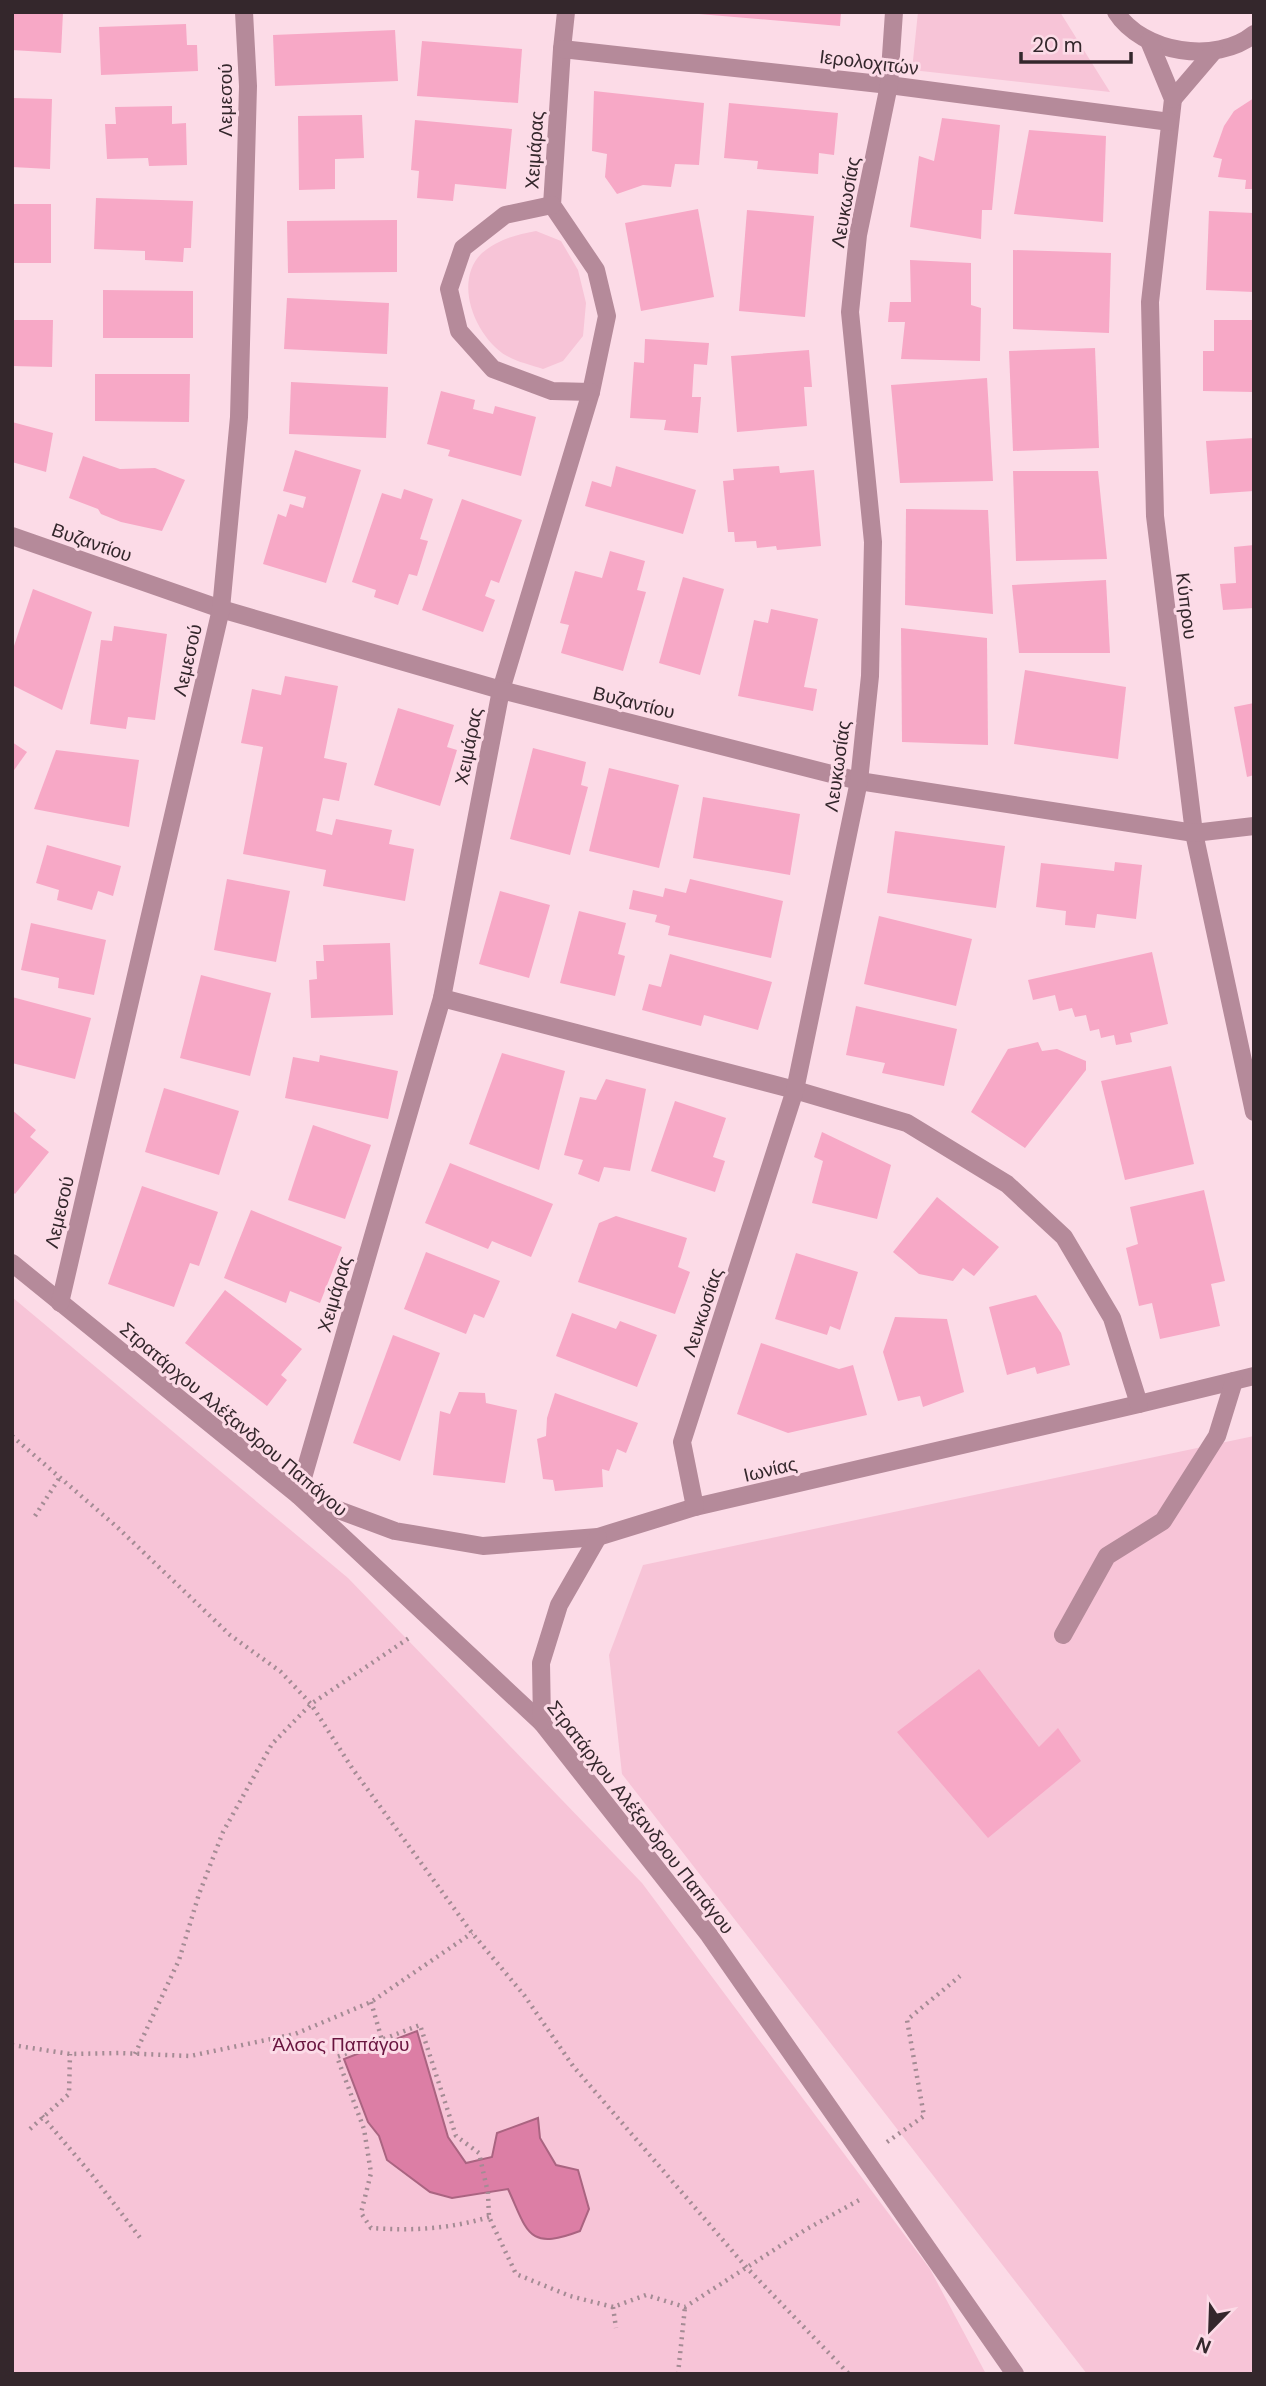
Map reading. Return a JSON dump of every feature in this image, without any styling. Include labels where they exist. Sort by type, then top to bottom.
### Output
[{"type":"street","name":"Λεμεσού","points":[[60,1303],[221,609],[239,417],[248,86],[243,12]]},
{"type":"street","name":"Χειμάρας","points":[[298,1495],[442,998],[501,690],[591,392],[607,316],[596,270],[552,205],[566,12]]},
{"type":"street","name":"Λευκωσίας","points":[[695,1507],[682,1442],[794,1090],[859,782],[870,676],[873,542],[850,312],[858,235],[889,85],[894,12]]},
{"type":"street","points":[[1116,12],[1120,19],[1149,41],[1181,51],[1214,51],[1248,39],[1254,34]]},
{"type":"street","name":"Κύπρου","points":[[1149,41],[1173,99],[1150,302],[1155,516],[1194,833],[1254,1112]]},
{"type":"street","name":"Ιερολοχιτών","points":[[562,48],[889,85],[1170,122]]},
{"type":"street","points":[[1173,99],[1214,51]]},
{"type":"street","points":[[552,205],[505,215],[463,248],[449,289],[459,331],[492,369],[552,391],[591,392]]},
{"type":"street","name":"Βυζαντίου","points":[[15,541],[221,609],[501,690],[859,782],[1194,833],[1254,826]]},
{"type":"street","points":[[442,998],[794,1090],[907,1123],[1007,1185],[1064,1237],[1112,1318],[1139,1404]]},
{"type":"street","name":"Στρατάρχου Αλέξανδρου Παπάγου","points":[[12,1263],[298,1495],[542,1723],[709,1935],[1015,2374]]},
{"type":"street","name":"Ιωνίας","points":[[298,1495],[396,1531],[483,1546],[598,1537],[695,1507],[1254,1376]]},
{"type":"street","points":[[1063,1635],[1107,1556],[1163,1521],[1217,1436],[1234,1381]]},
{"type":"street","points":[[542,1723],[541,1663],[559,1605],[598,1537]]},
{"type":"path","points":[[12,1436],[117,1527],[230,1635],[281,1672],[311,1704],[352,1768],[472,1933],[524,1995],[573,2066],[747,2268],[849,2374]]},
{"type":"path","points":[[35,1516],[60,1477]]},
{"type":"path","points":[[135,2054],[178,1960],[223,1832],[272,1744],[311,1704],[394,1647],[435,1623]]},
{"type":"path","points":[[12,2045],[70,2054],[190,2056],[295,2034],[372,2002],[472,1933]]},
{"type":"path","points":[[864,2159],[924,2116],[906,2020],[960,1976]]},
{"type":"path","points":[[372,2002],[382,2040]]},
{"type":"path","points":[[489,2217],[462,2226],[403,2231],[371,2228],[361,2213],[371,2173],[364,2129],[337,2057],[420,2025],[456,2136],[479,2153],[488,2193],[489,2217],[516,2274],[570,2296],[613,2307],[646,2295],[685,2307],[805,2230],[883,2187]]},
{"type":"path","points":[[30,2129],[69,2094],[70,2054]]},
{"type":"path","points":[[42,2116],[141,2239]]},
{"type":"path","points":[[613,2307],[616,2328]]},
{"type":"path","points":[[678,2374],[685,2307]]},
{"type":"green space","points":[[918,12],[1060,12],[1110,92],[912,70]]},
{"type":"green space","points":[[536,231],[561,241],[578,270],[586,303],[583,336],[563,361],[543,369],[511,358],[496,348],[478,323],[469,294],[473,265],[482,253],[501,241]]},
{"type":"green space","name":"Άλσος Παπάγου","points":[[12,1297],[348,1578],[642,1883],[930,2269],[986,2374],[12,2374]]},
{"type":"green space","points":[[1254,1436],[1254,2374],[1087,2374],[622,1774],[609,1655],[643,1565]]},
{"type":"shaded area","points":[[417,2031],[448,2137],[466,2163],[492,2157],[497,2133],[538,2118],[540,2138],[556,2165],[578,2170],[589,2209],[580,2231],[563,2237],[539,2238],[532,2234],[520,2217],[508,2189],[452,2198],[430,2192],[387,2160],[379,2136],[368,2122],[344,2059]]},
{"type":"building","points":[[12,12],[63,12],[61,53],[12,50]]},
{"type":"building","points":[[699,12],[841,12],[840,26]]},
{"type":"building","points":[[186,24],[187,45],[197,45],[198,71],[101,75],[99,27]]},
{"type":"building","points":[[395,30],[398,81],[275,86],[273,35]]},
{"type":"building","points":[[422,41],[522,49],[518,103],[417,96]]},
{"type":"building","points":[[594,91],[704,103],[699,165],[675,164],[671,187],[643,185],[617,194],[605,177],[607,154],[592,151]]},
{"type":"building","points":[[12,98],[52,99],[50,169],[12,167]]},
{"type":"building","points":[[1254,98],[1254,189],[1245,189],[1246,180],[1218,177],[1222,159],[1213,157],[1224,126],[1234,111]]},
{"type":"building","points":[[729,103],[838,113],[834,155],[819,153],[818,174],[757,169],[758,161],[724,158]]},
{"type":"building","points":[[172,106],[172,124],[186,123],[187,165],[149,166],[148,158],[107,159],[105,124],[116,124],[115,107]]},
{"type":"building","points":[[362,115],[364,158],[335,159],[335,189],[299,190],[298,116]]},
{"type":"building","points":[[942,118],[1000,125],[992,210],[982,210],[981,239],[910,227],[919,156],[934,161]]},
{"type":"building","points":[[415,120],[512,129],[506,189],[455,184],[453,201],[417,198],[419,171],[411,170]]},
{"type":"building","points":[[1029,130],[1106,136],[1103,222],[1014,214]]},
{"type":"building","points":[[96,198],[193,201],[191,248],[184,248],[183,262],[145,260],[145,251],[94,249]]},
{"type":"building","points":[[12,204],[51,204],[51,263],[12,263]]},
{"type":"building","points":[[698,209],[714,297],[641,311],[625,223]]},
{"type":"building","points":[[747,210],[814,216],[805,317],[739,311]]},
{"type":"building","points":[[1209,211],[1254,213],[1254,292],[1206,290]]},
{"type":"building","points":[[397,220],[397,272],[288,273],[287,221]]},
{"type":"building","points":[[1013,250],[1111,253],[1109,333],[1013,329]]},
{"type":"building","points":[[910,260],[971,263],[971,305],[981,308],[980,361],[901,359],[905,322],[888,322],[890,302],[911,302]]},
{"type":"building","points":[[103,290],[193,291],[193,338],[103,338]]},
{"type":"building","points":[[287,298],[389,303],[387,354],[284,349]]},
{"type":"building","points":[[12,320],[53,320],[52,367],[12,366]]},
{"type":"building","points":[[1214,320],[1254,320],[1254,392],[1203,391],[1203,351],[1214,351]]},
{"type":"building","points":[[645,339],[709,343],[707,365],[694,364],[692,397],[701,397],[698,433],[664,430],[666,420],[630,418],[634,362],[644,363]]},
{"type":"building","points":[[1095,348],[1099,448],[1013,451],[1009,351]]},
{"type":"building","points":[[809,350],[812,387],[804,387],[807,426],[737,432],[731,356]]},
{"type":"building","points":[[95,374],[190,374],[189,422],[95,421]]},
{"type":"building","points":[[987,378],[993,481],[900,483],[891,385]]},
{"type":"building","points":[[291,382],[388,387],[386,438],[289,434]]},
{"type":"building","points":[[441,391],[475,400],[473,409],[493,414],[495,406],[536,417],[521,476],[448,456],[450,450],[427,444]]},
{"type":"building","points":[[12,422],[53,433],[46,472],[12,462]]},
{"type":"building","points":[[1254,438],[1254,491],[1210,494],[1206,441]]},
{"type":"building","points":[[295,450],[361,470],[326,583],[263,564],[278,514],[286,517],[290,504],[303,508],[306,497],[283,491]]},
{"type":"building","points":[[83,456],[120,469],[155,468],[185,480],[162,531],[121,522],[101,514],[98,509],[69,498]]},
{"type":"building","points":[[616,466],[696,490],[683,534],[585,506],[592,481],[611,487]]},
{"type":"building","points":[[779,466],[780,473],[814,470],[821,546],[777,550],[776,546],[757,548],[756,541],[735,542],[734,532],[728,532],[723,481],[734,480],[733,469]]},
{"type":"building","points":[[1013,471],[1098,471],[1107,559],[1016,561]]},
{"type":"building","points":[[404,489],[433,499],[420,539],[428,541],[417,576],[409,574],[398,605],[374,597],[376,590],[352,582],[382,493],[401,499]]},
{"type":"building","points":[[462,499],[522,520],[499,583],[491,580],[485,596],[495,600],[483,632],[422,610]]},
{"type":"building","points":[[906,509],[988,510],[993,614],[905,605]]},
{"type":"building","points":[[1254,545],[1254,608],[1223,610],[1220,584],[1236,583],[1234,547]]},
{"type":"building","points":[[610,551],[645,561],[637,590],[646,592],[623,671],[561,653],[569,625],[560,623],[575,571],[602,578]]},
{"type":"building","points":[[683,577],[724,589],[700,675],[659,663]]},
{"type":"building","points":[[1106,580],[1110,653],[1019,653],[1012,585]]},
{"type":"building","points":[[33,589],[92,612],[62,710],[12,685],[12,652]]},
{"type":"building","points":[[771,609],[818,619],[804,687],[817,689],[813,711],[738,696],[754,620],[768,623]]},
{"type":"building","points":[[114,626],[167,634],[155,720],[128,717],[126,729],[90,724],[101,640],[112,641]]},
{"type":"building","points":[[901,628],[987,638],[988,745],[902,742]]},
{"type":"building","points":[[1025,670],[1126,687],[1118,759],[1014,744]]},
{"type":"building","points":[[285,676],[338,686],[324,758],[347,763],[339,801],[323,798],[316,831],[332,835],[336,819],[392,830],[389,844],[414,849],[405,901],[323,886],[326,870],[243,854],[263,747],[241,743],[252,689],[281,695]]},
{"type":"building","points":[[1254,703],[1254,775],[1247,777],[1234,707]]},
{"type":"building","points":[[398,708],[454,725],[447,747],[457,750],[440,806],[374,785]]},
{"type":"building","points":[[12,742],[27,752],[12,773]]},
{"type":"building","points":[[533,748],[586,762],[581,785],[588,787],[570,855],[510,839]]},
{"type":"building","points":[[56,750],[139,760],[129,827],[34,809]]},
{"type":"building","points":[[609,768],[679,785],[659,868],[589,851]]},
{"type":"building","points":[[703,797],[800,814],[790,875],[693,858]]},
{"type":"building","points":[[895,831],[1005,846],[996,908],[887,893]]},
{"type":"building","points":[[47,845],[121,866],[113,896],[98,891],[92,910],[57,900],[59,890],[36,883]]},
{"type":"building","points":[[1115,862],[1142,865],[1136,919],[1097,914],[1095,928],[1065,925],[1066,911],[1036,907],[1041,863],[1114,871]]},
{"type":"building","points":[[227,879],[290,891],[276,962],[214,950]]},
{"type":"building","points":[[690,879],[783,901],[771,958],[668,935],[670,926],[655,922],[657,915],[629,909],[633,890],[663,897],[665,888],[686,893]]},
{"type":"building","points":[[500,891],[550,905],[529,978],[479,964]]},
{"type":"building","points":[[579,911],[626,923],[618,954],[625,956],[615,996],[560,983]]},
{"type":"building","points":[[879,916],[972,939],[956,1006],[864,984]]},
{"type":"building","points":[[31,923],[106,940],[94,995],[58,988],[59,978],[21,970]]},
{"type":"building","points":[[390,943],[393,1015],[311,1018],[309,980],[317,979],[316,961],[324,961],[323,945]]},
{"type":"building","points":[[1152,952],[1168,1024],[1130,1033],[1132,1042],[1116,1045],[1114,1035],[1101,1038],[1099,1029],[1090,1031],[1086,1015],[1075,1017],[1072,1008],[1059,1011],[1055,995],[1033,1000],[1028,980]]},
{"type":"building","points":[[670,954],[772,982],[758,1030],[704,1015],[701,1026],[642,1010],[649,984],[661,987]]},
{"type":"building","points":[[201,975],[271,993],[250,1076],[180,1058]]},
{"type":"building","points":[[12,997],[91,1018],[75,1079],[12,1063]]},
{"type":"building","points":[[856,1006],[957,1029],[944,1086],[882,1073],[885,1063],[846,1055]]},
{"type":"building","points":[[1038,1042],[1042,1051],[1057,1049],[1086,1061],[1086,1070],[1025,1148],[971,1112],[1008,1049]]},
{"type":"building","points":[[502,1053],[565,1071],[539,1170],[469,1144]]},
{"type":"building","points":[[320,1055],[398,1071],[388,1119],[285,1098],[293,1057],[319,1062]]},
{"type":"building","points":[[1171,1066],[1194,1164],[1125,1180],[1101,1081]]},
{"type":"building","points":[[606,1079],[646,1089],[630,1171],[604,1167],[599,1182],[578,1174],[583,1160],[564,1155],[580,1097],[596,1100]]},
{"type":"building","points":[[164,1088],[239,1111],[219,1175],[145,1152]]},
{"type":"building","points":[[675,1101],[726,1118],[713,1157],[725,1161],[715,1192],[651,1171]]},
{"type":"building","points":[[12,1110],[36,1130],[30,1137],[49,1152],[15,1194],[12,1191]]},
{"type":"building","points":[[313,1125],[371,1145],[345,1219],[288,1200]]},
{"type":"building","points":[[822,1132],[891,1165],[877,1219],[812,1203],[823,1161],[814,1157]]},
{"type":"building","points":[[450,1163],[553,1204],[531,1257],[492,1241],[488,1249],[425,1223]]},
{"type":"building","points":[[142,1186],[218,1212],[199,1266],[190,1263],[174,1307],[108,1284]]},
{"type":"building","points":[[1204,1190],[1225,1281],[1211,1284],[1220,1326],[1160,1339],[1152,1303],[1139,1306],[1126,1248],[1138,1244],[1130,1207]]},
{"type":"building","points":[[937,1197],[999,1247],[974,1276],[963,1268],[953,1281],[919,1274],[893,1252]]},
{"type":"building","points":[[251,1210],[342,1247],[320,1303],[290,1291],[286,1303],[224,1278]]},
{"type":"building","points":[[616,1216],[687,1238],[678,1267],[690,1272],[675,1314],[578,1282],[599,1223]]},
{"type":"building","points":[[426,1252],[500,1281],[484,1318],[474,1314],[466,1334],[404,1309]]},
{"type":"building","points":[[796,1253],[858,1272],[840,1330],[830,1326],[827,1335],[775,1319]]},
{"type":"building","points":[[225,1290],[302,1349],[281,1375],[287,1380],[267,1406],[185,1343]]},
{"type":"building","points":[[1036,1295],[1061,1333],[1070,1365],[1037,1374],[1035,1367],[1007,1375],[989,1307]]},
{"type":"building","points":[[572,1313],[616,1329],[620,1321],[657,1335],[637,1387],[556,1356]]},
{"type":"building","points":[[895,1317],[947,1319],[964,1392],[923,1407],[920,1396],[898,1401],[883,1352]]},
{"type":"building","points":[[393,1335],[440,1353],[400,1461],[353,1443]]},
{"type":"building","points":[[761,1343],[839,1369],[853,1365],[867,1415],[788,1433],[737,1414]]},
{"type":"building","points":[[459,1392],[485,1393],[486,1403],[517,1410],[505,1483],[433,1475],[440,1411],[450,1414]]},
{"type":"building","points":[[555,1393],[638,1423],[626,1453],[617,1449],[609,1471],[602,1469],[603,1487],[555,1491],[553,1480],[543,1479],[537,1439],[546,1436],[547,1418]]},
{"type":"building","points":[[979,1669],[1039,1747],[1058,1728],[1081,1761],[988,1838],[897,1732]]}]
